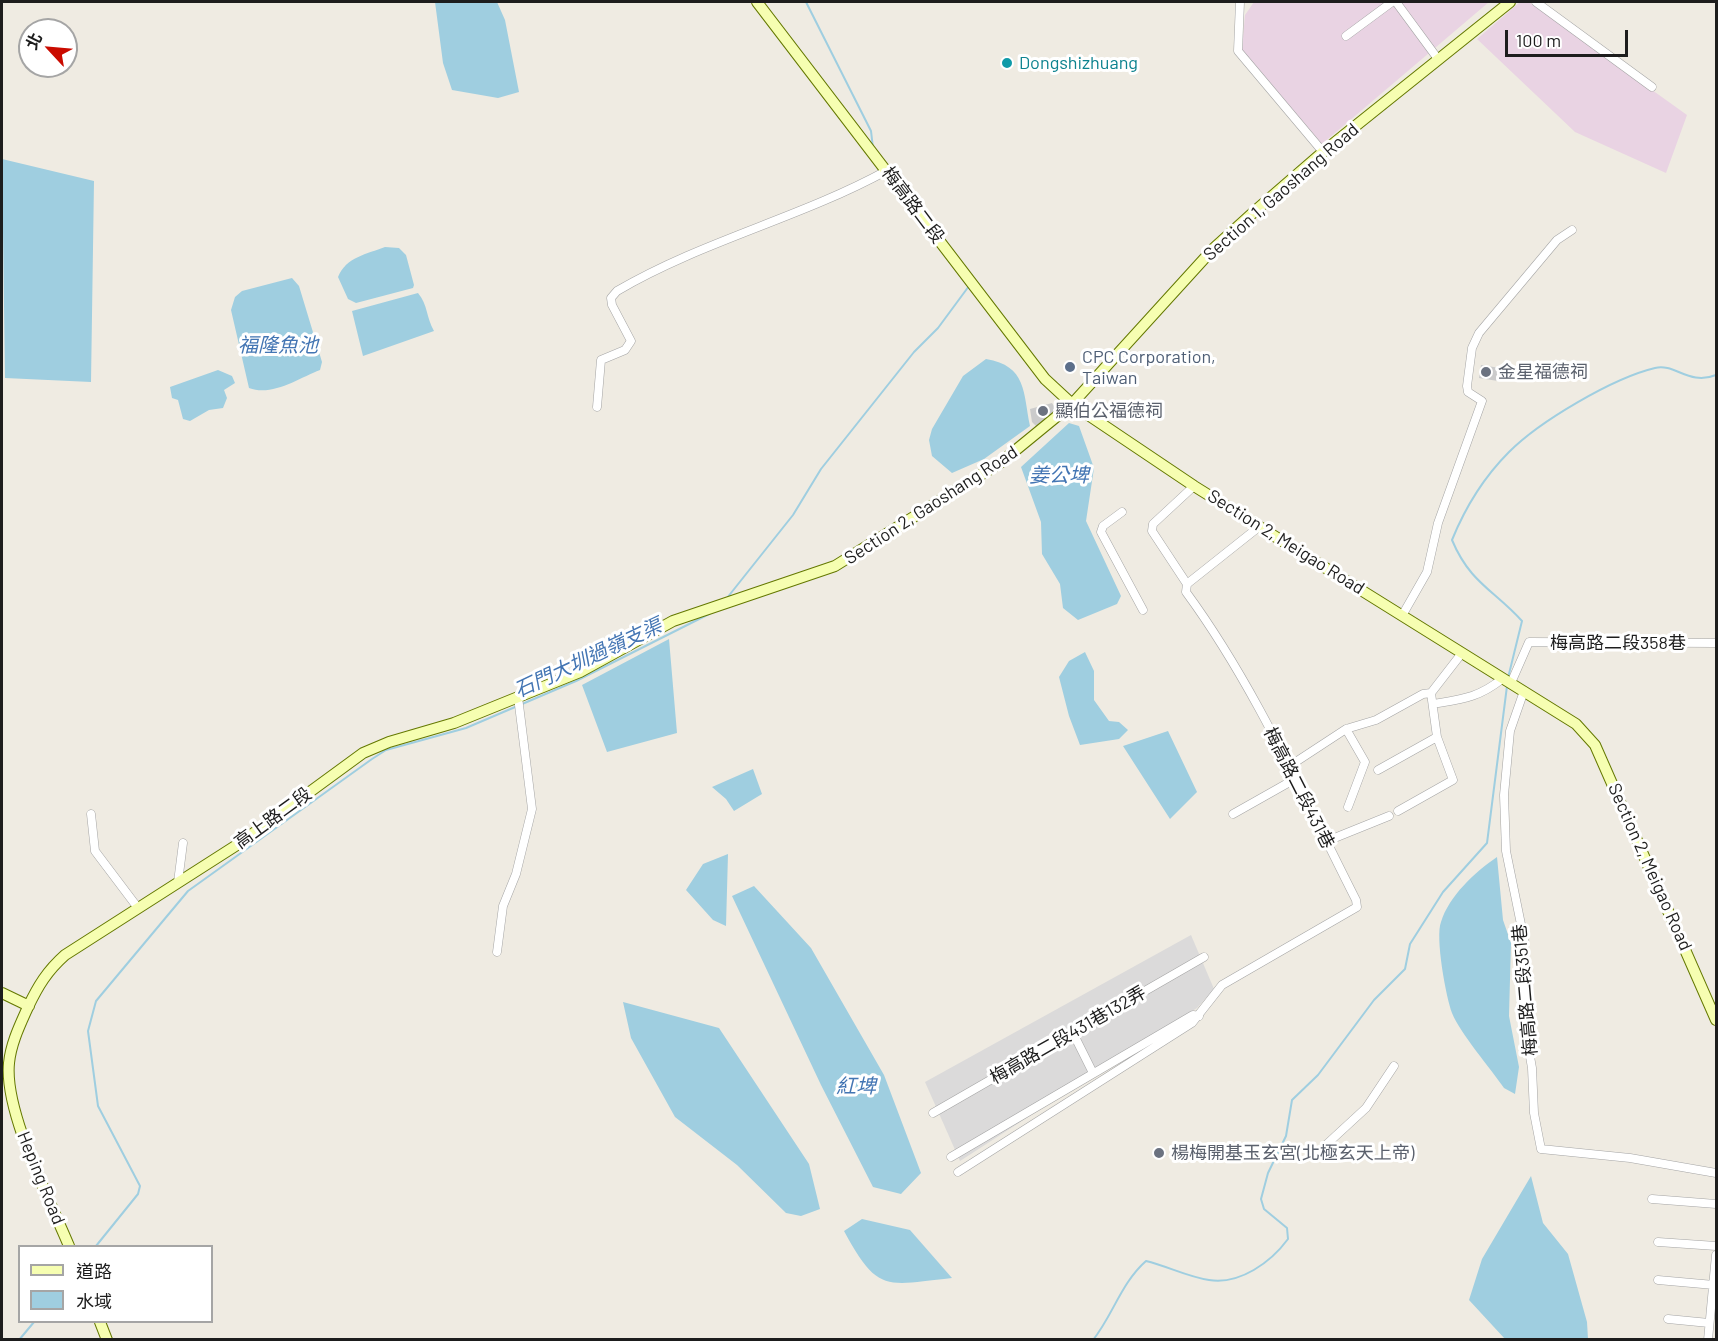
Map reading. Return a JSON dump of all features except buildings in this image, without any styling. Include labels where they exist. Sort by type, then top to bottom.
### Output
[{"type":"street","name":"梅高路二段","points":[[757,2],[874,155],[883,173],[1045,379],[1072,404]]},
{"type":"street","points":[[1240,2],[1238,51],[1323,152]]},
{"type":"street","points":[[1346,36],[1394,2],[1438,59]]},
{"type":"street","name":"Section 1, Gaoshang Road","points":[[1072,404],[1213,249],[1323,152],[1510,2]]},
{"type":"street","points":[[1536,2],[1652,87]]},
{"type":"street","points":[[597,407],[601,360],[625,350],[632,341],[612,305],[611,298],[617,291],[737,233],[838,196],[883,173]]},
{"type":"street","points":[[1403,614],[1427,572],[1441,515],[1482,401],[1468,392],[1472,348],[1479,333],[1550,249],[1572,230]]},
{"type":"street","name":"Section 2, Meigao Road","points":[[1072,404],[1194,486],[1403,614],[1576,724],[1596,745],[1716,1020]]},
{"type":"street","name":"Section 2, Gaoshang Road","points":[[518,699],[580,672],[673,621],[835,566],[870,547],[1000,463],[1072,404]]},
{"type":"street","name":"梅高路二段431巷","points":[[958,1173],[1160,1044],[1198,1016],[1222,985],[1355,910],[1356,900],[1295,779],[1228,655],[1186,592],[1187,584],[1152,531],[1153,524],[1194,486]]},
{"type":"street","points":[[1122,512],[1103,526],[1101,532],[1143,610]]},
{"type":"street","points":[[1187,584],[1260,526]]},
{"type":"street","name":"梅高路二段358巷","points":[[1506,681],[1528,642],[1716,643]]},
{"type":"street","points":[[1288,766],[1346,729],[1376,720],[1423,694],[1431,693],[1462,653]]},
{"type":"street","points":[[1433,704],[1472,698],[1506,681]]},
{"type":"street","name":"梅高路二段351巷","points":[[1524,691],[1510,731],[1504,795],[1505,840],[1524,939],[1525,1028],[1532,1068],[1534,1113],[1541,1149],[1630,1158],[1716,1173]]},
{"type":"street","points":[[1398,811],[1453,780],[1437,736],[1431,693]]},
{"type":"street","points":[[496,952],[503,906],[516,874],[532,809],[518,699]]},
{"type":"street","name":"高上路二段","points":[[29,1006],[48,969],[65,955],[240,843],[363,753],[389,741],[454,723],[518,699]]},
{"type":"street","points":[[1346,729],[1365,762],[1348,807]]},
{"type":"street","points":[[1378,770],[1437,736]]},
{"type":"street","points":[[1233,814],[1295,779]]},
{"type":"street","points":[[91,814],[96,851],[138,908]]},
{"type":"street","points":[[1327,841],[1389,816]]},
{"type":"street","points":[[178,882],[183,843]]},
{"type":"street","name":"梅高路二段431巷132弄","points":[[933,1113],[1204,957]]},
{"type":"street","points":[[2,993],[29,1006]]},
{"type":"street","name":"Heping Road","points":[[29,1006],[15,1034],[9,1064],[12,1108],[69,1245]]},
{"type":"street","name":"梅高路二段431巷","points":[[951,1157],[1192,1015],[1198,1016]]},
{"type":"street","points":[[1073,1033],[1093,1073]]},
{"type":"street","points":[[1315,1155],[1366,1108],[1394,1066]]},
{"type":"street","points":[[1652,1198],[1716,1204]]},
{"type":"street","points":[[1658,1242],[1716,1246]]},
{"type":"street","points":[[1708,1340],[1716,1254]]},
{"type":"street","points":[[1658,1280],[1714,1285]]},
{"type":"street","points":[[1668,1319],[1709,1323]]},
{"type":"street","points":[[100,1323],[107,1340]]},
{"type":"shaded area","points":[[1254,2],[1489,2],[1322,144],[1242,50],[1245,15]]},
{"type":"shaded area","points":[[1520,2],[1529,2],[1687,115],[1666,173],[1575,132],[1477,39]]},
{"type":"shaded area","points":[[1481,365],[1500,368],[1498,381],[1479,378]]},
{"type":"shaded area","name":"顯伯公福德祠","points":[[1052,403],[1057,411],[1039,429],[1032,422],[1030,409]]},
{"type":"shaded area","points":[[1191,935],[1214,989],[1197,1008],[960,1161],[925,1082]]},
{"type":"water","points":[[435,2],[497,2],[505,20],[519,92],[498,98],[452,90],[443,63]]},
{"type":"water","points":[[2,159],[94,181],[91,382],[5,378]]},
{"type":"water","points":[[385,247],[399,248],[406,255],[413,288],[356,303],[348,299],[338,277],[342,270],[358,257]]},
{"type":"water","name":"福隆魚池","points":[[292,278],[299,286],[322,362],[320,370],[276,388],[258,390],[249,388],[231,310],[235,297],[242,291]]},
{"type":"water","points":[[418,293],[424,302],[434,331],[363,356],[352,311]]},
{"type":"water","name":"姜公埤","points":[[986,359],[999,362],[1016,374],[1024,392],[1030,426],[984,459],[952,473],[932,456],[929,440],[932,429],[963,376]]},
{"type":"water","points":[[218,370],[232,376],[235,383],[224,390],[227,398],[223,408],[209,410],[190,421],[183,419],[178,400],[172,398],[170,387]]},
{"type":"water","name":"姜公埤","points":[[1069,423],[1079,426],[1094,468],[1086,521],[1121,596],[1117,604],[1078,620],[1063,608],[1060,584],[1042,554],[1041,522],[1021,467]]},
{"type":"water","points":[[669,639],[677,733],[607,752],[582,685]]},
{"type":"water","points":[[1085,652],[1094,671],[1094,700],[1109,721],[1119,722],[1128,730],[1119,739],[1080,745],[1069,716],[1059,677],[1069,661]]},
{"type":"water","points":[[1168,731],[1197,792],[1170,819],[1123,746]]},
{"type":"water","points":[[753,769],[762,794],[734,811],[726,799],[712,787]]},
{"type":"water","points":[[728,854],[726,926],[713,920],[686,890],[703,864]]},
{"type":"water","points":[[1497,857],[1503,920],[1511,943],[1509,1016],[1519,1067],[1515,1094],[1504,1088],[1469,1041],[1452,1013],[1439,940],[1441,922],[1456,894],[1472,877]]},
{"type":"water","name":"紅埤","points":[[754,886],[811,948],[884,1075],[921,1173],[901,1194],[873,1187],[821,1085],[732,896]]},
{"type":"water","points":[[623,1002],[719,1028],[809,1164],[820,1209],[801,1216],[786,1213],[737,1165],[675,1117],[631,1038]]},
{"type":"water","points":[[1531,1176],[1543,1223],[1568,1254],[1587,1322],[1588,1339],[1505,1339],[1469,1300],[1482,1259]]},
{"type":"water","points":[[862,1219],[910,1230],[952,1278],[898,1283],[886,1281],[876,1275],[866,1266],[844,1231]]},
{"type":"waterway","name":"石門大圳過嶺支渠","points":[[806,2],[871,131],[873,148]]},
{"type":"waterway","name":"石門大圳過嶺支渠","points":[[882,175],[896,192]]},
{"type":"waterway","name":"石門大圳過嶺支渠","points":[[727,598],[793,515],[821,469],[914,352],[938,328],[969,286]]},
{"type":"waterway","points":[[1508,678],[1522,621],[1475,576],[1459,555],[1452,540],[1483,482],[1509,452],[1539,427],[1578,402],[1619,381],[1662,367],[1698,378],[1716,375]]},
{"type":"waterway","name":"石門大圳過嶺支渠","points":[[97,1245],[138,1194],[140,1186],[98,1106],[88,1031],[96,1001],[188,891],[386,750],[466,728],[576,681],[715,611]]},
{"type":"waterway","points":[[1093,1340],[1130,1279],[1146,1261],[1201,1279],[1221,1281],[1254,1270],[1273,1256],[1288,1239],[1287,1228],[1264,1209],[1261,1199],[1268,1173],[1286,1136],[1292,1100],[1318,1075],[1374,1000],[1405,969],[1410,944],[1443,892],[1487,843],[1507,686]]},
{"type":"waterway","name":"石門大圳過嶺支渠","points":[[19,1340],[33,1323]]},
{"type":"place","name":"Dongshizhuang","points":[[1007,63]]},
{"type":"place","name":"CPC Corporation, Taiwan","points":[[1070,367]]},
{"type":"place","name":"金星福德祠","points":[[1486,372]]},
{"type":"place","name":"顯伯公福德祠","points":[[1043,411]]},
{"type":"place","name":"楊梅開基玉玄宮(北極玄天上帝)","points":[[1159,1153]]}]
